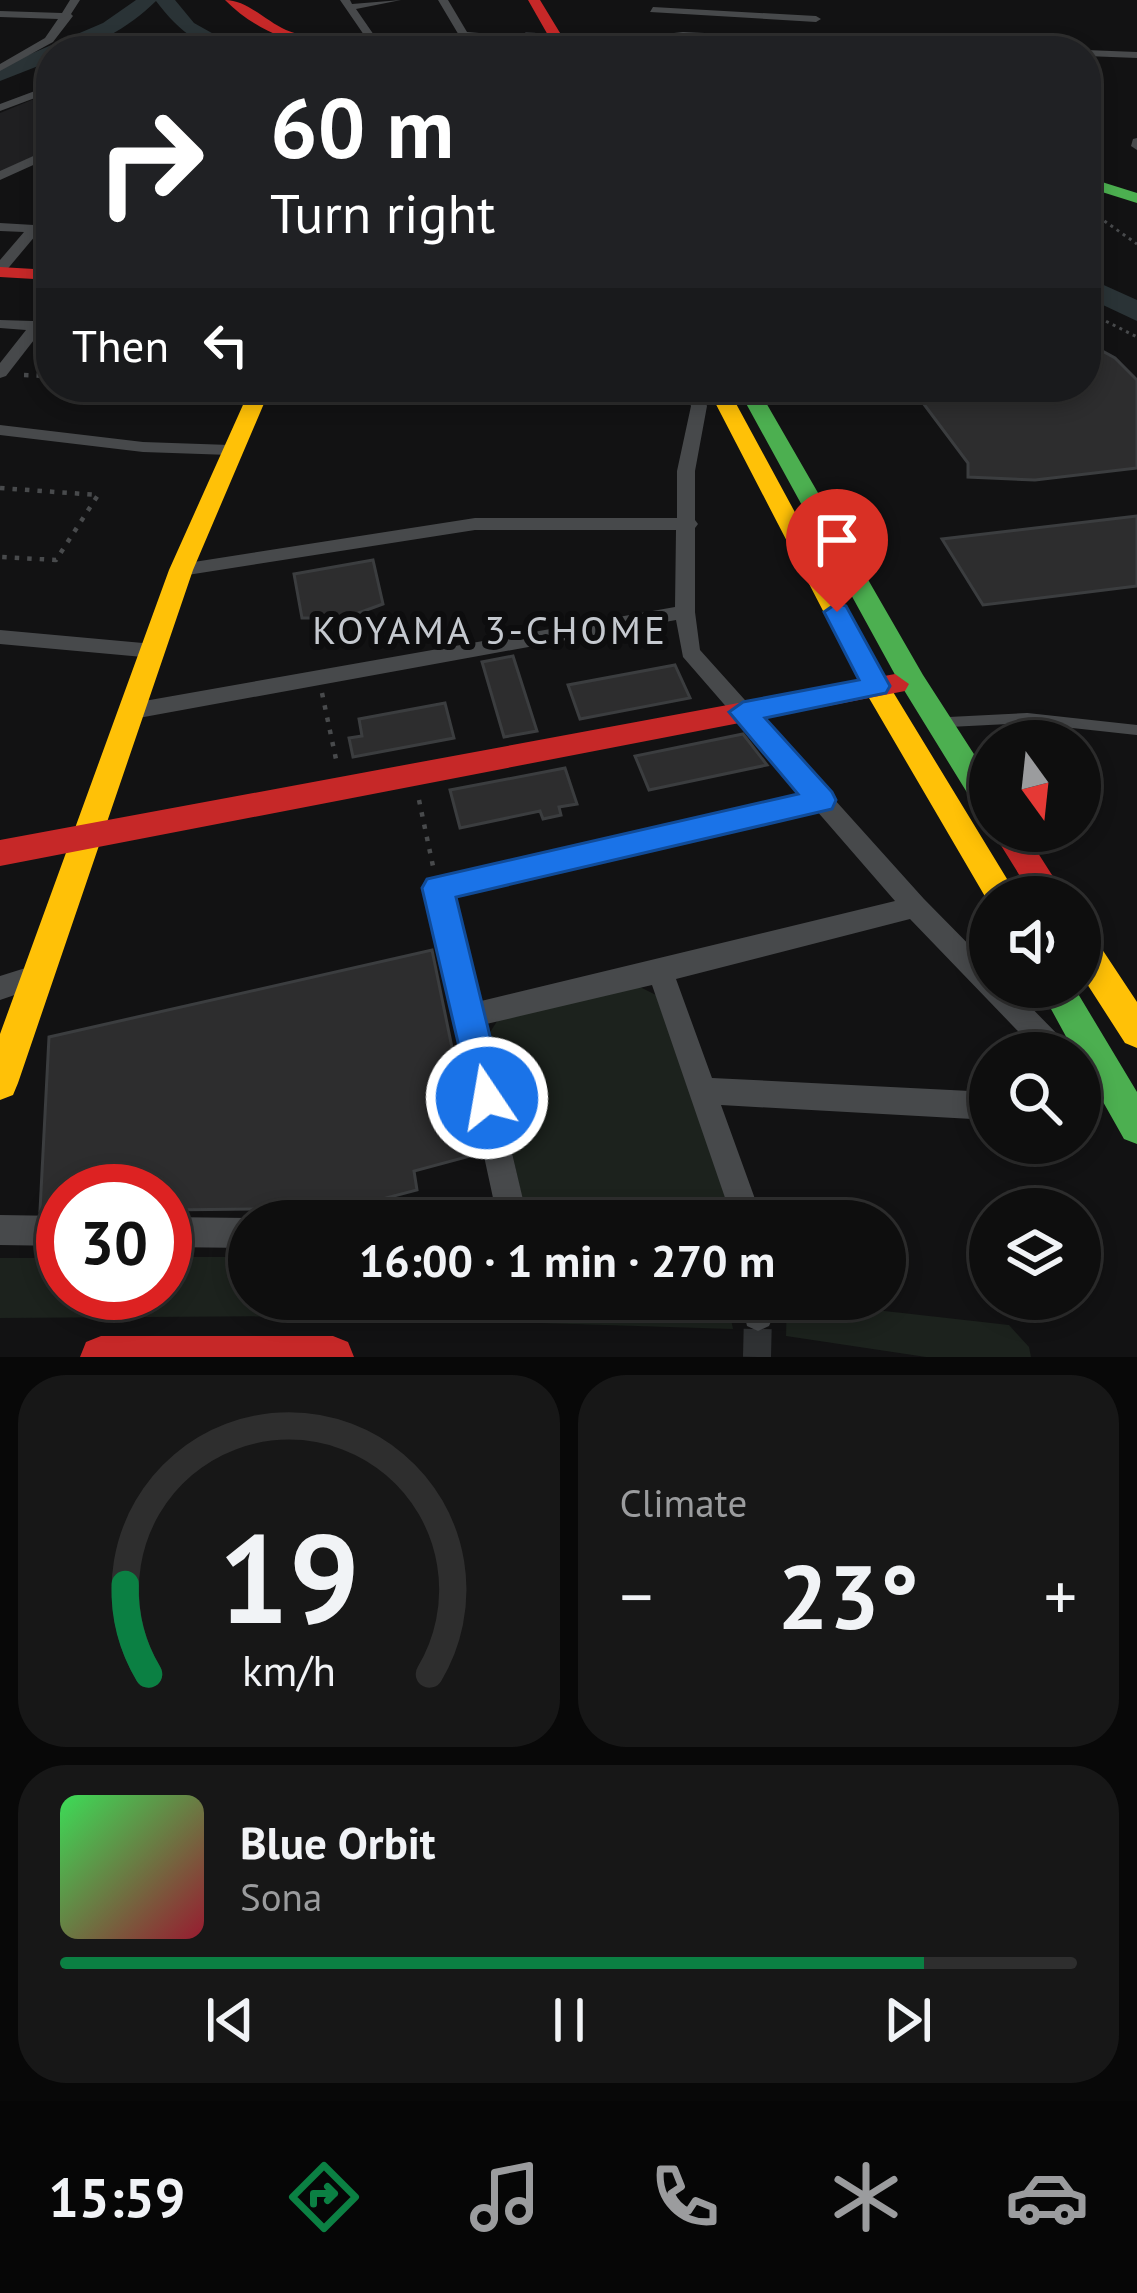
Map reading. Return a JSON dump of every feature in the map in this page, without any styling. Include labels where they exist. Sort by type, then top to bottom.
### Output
[{"type":"main road","points":[[231,0],[251,18],[291,36]]},
{"type":"main road","points":[[519,0],[544,36]]},
{"type":"main road","points":[[534,0],[547,36]]},
{"type":"main road","points":[[1101,187],[1137,198]]},
{"type":"main road","points":[[0,270],[36,274]]},
{"type":"main road","points":[[0,1083],[182,569],[254,402]]},
{"type":"main road","points":[[725,402],[876,686],[989,876]]},
{"type":"main road","points":[[755,402],[913,682],[969,771]]},
{"type":"main road","points":[[0,853],[913,682]]},
{"type":"main road","points":[[1101,976],[1137,1032]]},
{"type":"main road","points":[[1101,1077],[1137,1126]]},
{"type":"main road","points":[[101,1357],[333,1357]]},
{"type":"street","points":[[52,36],[75,0]]},
{"type":"street","points":[[347,3],[396,0]]},
{"type":"street","points":[[443,0],[464,35],[473,36]]},
{"type":"street","points":[[347,3],[370,36]]},
{"type":"street","points":[[664,35],[652,5],[816,19]]},
{"type":"street","points":[[0,14],[68,16]]},
{"type":"street","points":[[657,36],[688,36]]},
{"type":"street","points":[[0,68],[36,47]]},
{"type":"street","points":[[1101,54],[1137,55]]},
{"type":"street","points":[[0,108],[36,94]]},
{"type":"street","points":[[0,176],[36,160]]},
{"type":"street","points":[[21,169],[36,170]]},
{"type":"street","points":[[0,227],[34,230],[0,270]]},
{"type":"street","points":[[0,324],[36,326],[9,374]]},
{"type":"street","points":[[697,402],[686,471],[685,612],[690,652],[969,962]]},
{"type":"street","points":[[693,428],[738,427]]},
{"type":"street","points":[[0,430],[142,447],[230,450]]},
{"type":"street","points":[[182,569],[475,524],[689,524]]},
{"type":"street","points":[[133,711],[685,612]]},
{"type":"street","points":[[0,637],[154,651]]},
{"type":"street","points":[[509,1200],[438,888],[821,800]]},
{"type":"street","points":[[469,1016],[915,907]]},
{"type":"street","points":[[660,970],[741,1200]]},
{"type":"street","points":[[0,988],[35,977]]},
{"type":"street","points":[[1013,1008],[1037,1032]]},
{"type":"street","points":[[702,1090],[969,1105]]},
{"type":"street","points":[[0,1230],[36,1231]]},
{"type":"street","points":[[192,1232],[228,1233]]},
{"type":"lane","points":[[938,722],[1027,718],[1137,730]]},
{"type":"path","points":[[1101,219],[1137,244]]},
{"type":"path","points":[[1101,319],[1137,337]]},
{"type":"path","points":[[0,488],[98,495],[56,560],[0,557]]},
{"type":"path","points":[[319,678],[341,787]]},
{"type":"path","points":[[413,773],[438,888]]},
{"type":"shaded area","points":[[36,98],[36,155],[0,172],[0,113]]},
{"type":"shaded area","points":[[638,986],[656,995],[727,1200],[522,1200],[487,1037],[501,1015]]},
{"type":"shaded area","points":[[192,1257],[228,1257],[228,1317],[192,1317]]},
{"type":"shaded area","points":[[0,1258],[36,1258],[36,1318],[0,1318]]},
{"type":"shaded area","points":[[906,1313],[1009,1325],[1029,1347],[1031,1357],[926,1357],[786,1336],[786,1320],[906,1320]]},
{"type":"shaded area","points":[[444,1320],[731,1320],[733,1329]]},
{"type":"building","points":[[1101,350],[1137,380],[1137,468],[1035,480],[968,477],[968,463],[922,402],[1101,402]]},
{"type":"building","points":[[1137,516],[1137,586],[983,605],[942,539]]},
{"type":"building","points":[[373,560],[383,604],[345,618],[302,618],[294,574]]},
{"type":"building","points":[[513,656],[537,731],[504,737],[482,662]]},
{"type":"building","points":[[675,665],[690,698],[580,719],[568,685]]},
{"type":"building","points":[[445,703],[454,738],[353,757],[349,738],[362,736],[359,719]]},
{"type":"building","points":[[743,734],[767,765],[649,790],[635,756]]},
{"type":"building","points":[[565,768],[577,804],[559,807],[561,815],[543,819],[540,811],[460,828],[450,790]]},
{"type":"building","points":[[432,950],[474,1155],[414,1171],[417,1190],[379,1200],[228,1200],[228,1209],[192,1210],[192,1164],[42,1164],[49,1037]]},
{"type":"waterway","points":[[90,36],[148,0]]},
{"type":"waterway","points":[[165,0],[187,27],[205,36]]},
{"type":"waterway","points":[[0,75],[36,60]]},
{"type":"waterway","points":[[1101,294],[1137,312]]},
{"type":"tunnel","points":[[757,1357],[758,1320]]},
{"type":"traffic: fast","points":[[1101,187],[1137,198]]},
{"type":"traffic: fast","points":[[755,402],[913,682],[969,771]]},
{"type":"traffic: fast","points":[[1068,1008],[1137,1126]]},
{"type":"traffic: slow","points":[[0,1083],[181,570],[254,402]]},
{"type":"traffic: slow","points":[[725,402],[876,686],[989,876]]},
{"type":"traffic: slow","points":[[1101,976],[1137,1032]]},
{"type":"traffic: jam","points":[[231,0],[290,36]]},
{"type":"traffic: jam","points":[[534,0],[555,36]]},
{"type":"traffic: jam","points":[[0,272],[36,274]]},
{"type":"traffic: jam","points":[[0,853],[895,684]]},
{"type":"traffic: jam","points":[[1021,852],[1036,876]]},
{"type":"traffic: jam","points":[[101,1357],[333,1357]]},
{"type":"district","name":"KOYAMA 3-CHOME","points":[[490,630]]},
{"type":"route","points":[[487,1098],[438,888],[821,800],[743,712],[876,686],[837,612]]}]
